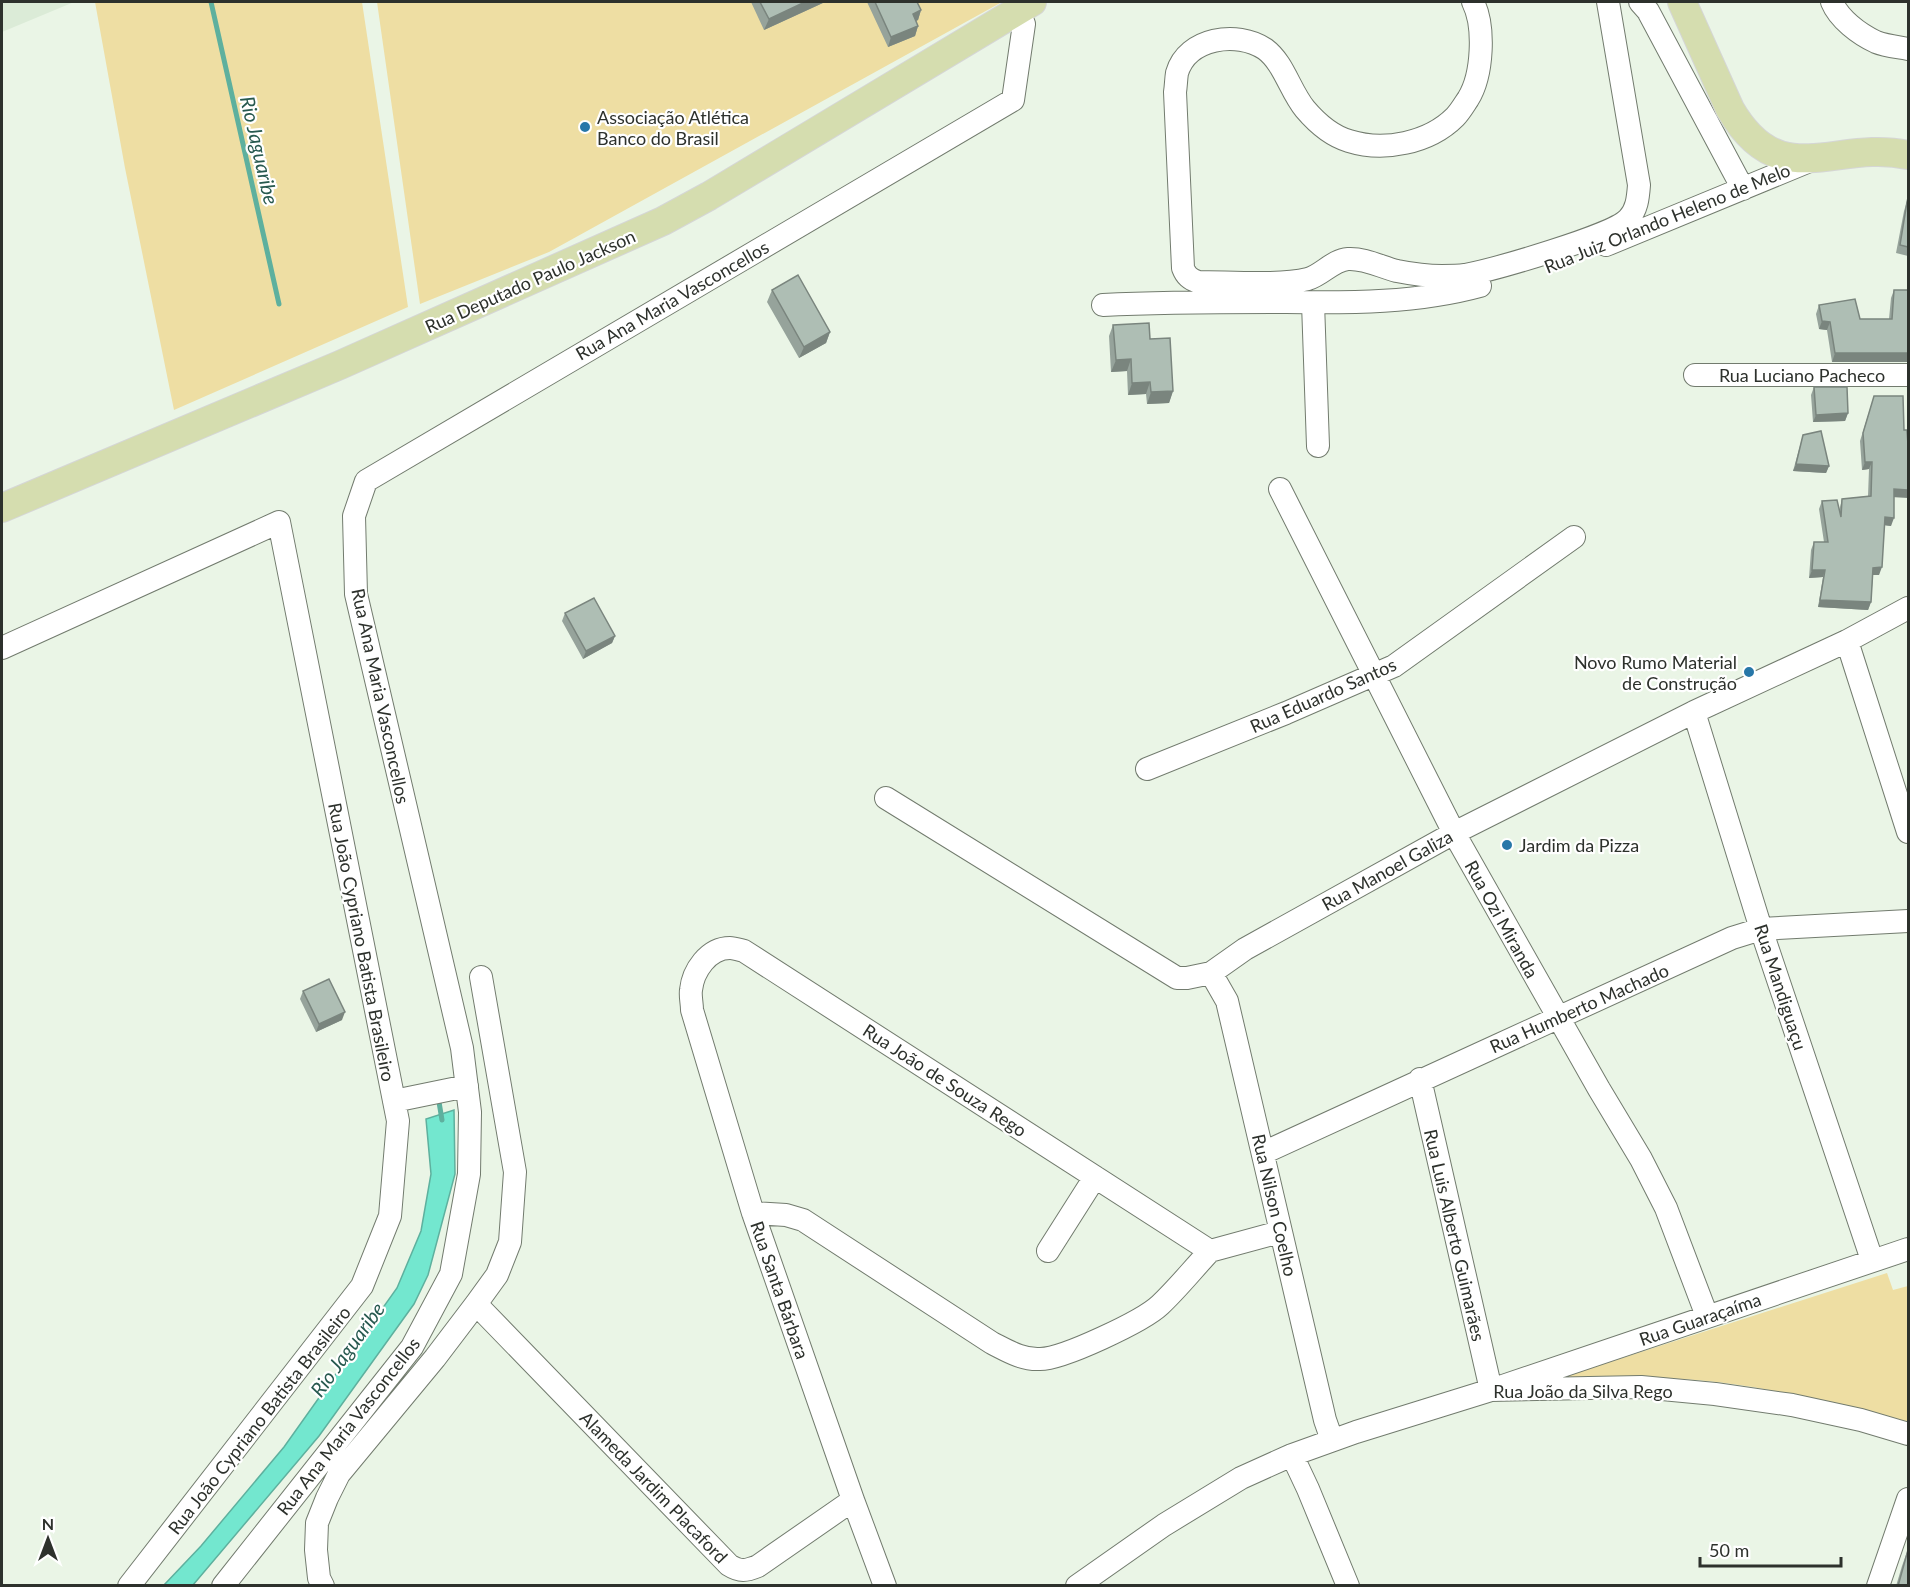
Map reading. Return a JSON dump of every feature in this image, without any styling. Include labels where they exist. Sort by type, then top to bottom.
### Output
[{"type":"main road","points":[[1682,2],[1730,109],[1740,126],[1769,151],[1786,158],[1812,160]]},
{"type":"main road","name":"Rua Deputado Paulo Jackson","points":[[2,508],[340,365],[663,221],[1025,12]]},
{"type":"main road","name":"Rua Juiz Orlando Heleno de Melo","points":[[1812,160],[1868,152],[1908,154]]},
{"type":"street","points":[[1473,2],[1478,12],[1481,37],[1479,65],[1472,93],[1456,117],[1435,133],[1407,143],[1377,146],[1348,141],[1324,128],[1306,110],[1290,88],[1279,63],[1266,50],[1249,41],[1234,37],[1218,39],[1202,45],[1187,57],[1178,72],[1175,92],[1185,274],[1198,282],[1293,281],[1311,278],[1347,259],[1420,275],[1463,275],[1581,241],[1617,227],[1628,220],[1635,210],[1639,185],[1608,2]]},
{"type":"street","points":[[1640,2],[1648,11],[1743,189]]},
{"type":"street","points":[[1832,2],[1836,11],[1869,38],[1908,49]]},
{"type":"street","name":"Rua Ana Maria Vasconcellos","points":[[223,1586],[330,1468],[412,1347],[451,1274],[469,1173],[470,1112],[462,1048],[356,594],[354,516],[366,480],[1013,100],[1025,12]]},
{"type":"street","name":"Rua Juiz Orlando Heleno de Melo","points":[[1103,305],[1171,302],[1363,303],[1469,289],[1570,260],[1812,160]]},
{"type":"street","points":[[1313,303],[1318,446]]},
{"type":"street","name":"Rua Luciano Pacheco","points":[[1695,375],[1908,375]]},
{"type":"street","name":"Rua Ozi Miranda","points":[[1280,489],[1454,833],[1558,1019],[1641,1159],[1666,1208],[1707,1316]]},
{"type":"street","name":"Rua João Cypriano Batista Brasileiro","points":[[2,648],[279,522],[397,1100],[398,1121],[390,1216],[363,1286],[129,1586]]},
{"type":"street","name":"Rua Eduardo Santos","points":[[1147,769],[1394,666],[1574,537]]},
{"type":"street","name":"Rua Manoel Galiza","points":[[886,798],[1177,978],[1211,974],[1245,949],[1454,833],[1694,712],[1847,641],[1908,606]]},
{"type":"street","points":[[1847,641],[1908,832]]},
{"type":"street","name":"Rua Mandiguaçu","points":[[1694,712],[1761,929],[1872,1260]]},
{"type":"street","name":"Rua Humberto Machado","points":[[1263,1153],[1420,1079],[1558,1019],[1732,938],[1761,929],[1908,921]]},
{"type":"street","name":"Rua João de Souza Rego","points":[[691,990],[696,973],[706,958],[716,951],[730,948],[744,951],[1210,1251]]},
{"type":"street","name":"Rua Nilson Coelho","points":[[1211,974],[1227,1001],[1280,1232],[1325,1420],[1332,1440]]},
{"type":"street","points":[[322,1586],[316,1550],[317,1523],[327,1498],[330,1468],[432,1362],[497,1275],[510,1242],[515,1172],[481,977]]},
{"type":"street","name":"Rua Santa Bárbara","points":[[691,990],[692,1010],[753,1213],[885,1586]]},
{"type":"street","name":"Rua Luis Alberto Guimarães","points":[[1420,1079],[1491,1390]]},
{"type":"street","points":[[397,1100],[465,1086]]},
{"type":"street","points":[[1048,1251],[1095,1177]]},
{"type":"street","points":[[753,1213],[786,1215],[803,1220],[992,1343],[1020,1357],[1040,1359],[1064,1354],[1143,1318],[1159,1306],[1210,1251],[1280,1232]]},
{"type":"street","name":"Rua Guaraçaíma","points":[[1491,1390],[1908,1249]]},
{"type":"street","name":"Alameda Jardim Placaford","points":[[476,1304],[729,1565],[737,1570],[748,1571],[758,1566],[853,1500]]},
{"type":"street","points":[[412,1347],[432,1362]]},
{"type":"street","name":"Rua João da Silva Rego","points":[[1077,1586],[1183,1513],[1241,1478],[1332,1440],[1491,1390],[1641,1387],[1715,1394],[1792,1405],[1861,1420],[1908,1434]]},
{"type":"street","points":[[1292,1455],[1348,1586]]},
{"type":"street","points":[[1878,1586],[1908,1499]]},
{"type":"shaded area","points":[[2,2],[74,2],[2,32]]},
{"type":"shaded area","points":[[95,2],[362,2],[408,307],[174,410],[125,168]]},
{"type":"shaded area","name":"Associação Atlética Banco do Brasil","points":[[377,2],[1002,2],[549,252],[420,304]]},
{"type":"shaded area","points":[[1887,1273],[1893,1290],[1908,1286],[1908,1422],[1794,1395],[1725,1383],[1663,1378],[1560,1378]]},
{"type":"water","points":[[454,1110],[455,1174],[428,1275],[414,1304],[319,1436],[193,1585],[164,1585],[201,1546],[284,1447],[397,1288],[421,1231],[431,1174],[426,1119]]},
{"type":"building","points":[[760,2],[805,2],[769,19]]},
{"type":"building","points":[[875,2],[917,2],[921,10],[913,14],[918,26],[891,37]]},
{"type":"building","points":[[1908,198],[1908,247],[1900,245]]},
{"type":"building","points":[[798,275],[830,332],[804,347],[772,290]]},
{"type":"building","points":[[1894,290],[1908,290],[1908,353],[1835,353],[1830,322],[1822,321],[1819,305],[1855,299],[1860,319],[1892,319]]},
{"type":"building","points":[[1149,323],[1150,339],[1170,338],[1173,391],[1151,392],[1150,382],[1132,383],[1131,359],[1116,360],[1113,325]]},
{"type":"building","points":[[1814,387],[1847,387],[1848,413],[1816,415]]},
{"type":"building","points":[[1874,396],[1903,396],[1904,430],[1907,430],[1908,445],[1908,490],[1894,489],[1894,518],[1885,517],[1882,567],[1873,568],[1871,602],[1820,600],[1825,570],[1812,570],[1814,542],[1828,542],[1822,501],[1837,500],[1841,517],[1842,499],[1871,496],[1872,462],[1865,462],[1863,433]]},
{"type":"building","points":[[1821,431],[1829,466],[1796,464],[1803,435]]},
{"type":"building","points":[[594,598],[615,636],[586,651],[565,613]]},
{"type":"building","points":[[329,979],[345,1012],[319,1024],[303,991]]},
{"type":"building","points":[[1908,1550],[1908,1586],[1898,1586]]},
{"type":"waterway","name":"Rio Jaguaribe","points":[[211,2],[279,304]]},
{"type":"waterway","name":"Rio Jaguaribe","points":[[438,1096],[442,1120]]},
{"type":"place","name":"Associação Atlética Banco do Brasil","points":[[585,127]]},
{"type":"place","name":"Novo Rumo Material de Construção","points":[[1749,672]]},
{"type":"place","name":"Jardim da Pizza","points":[[1507,845]]}]
